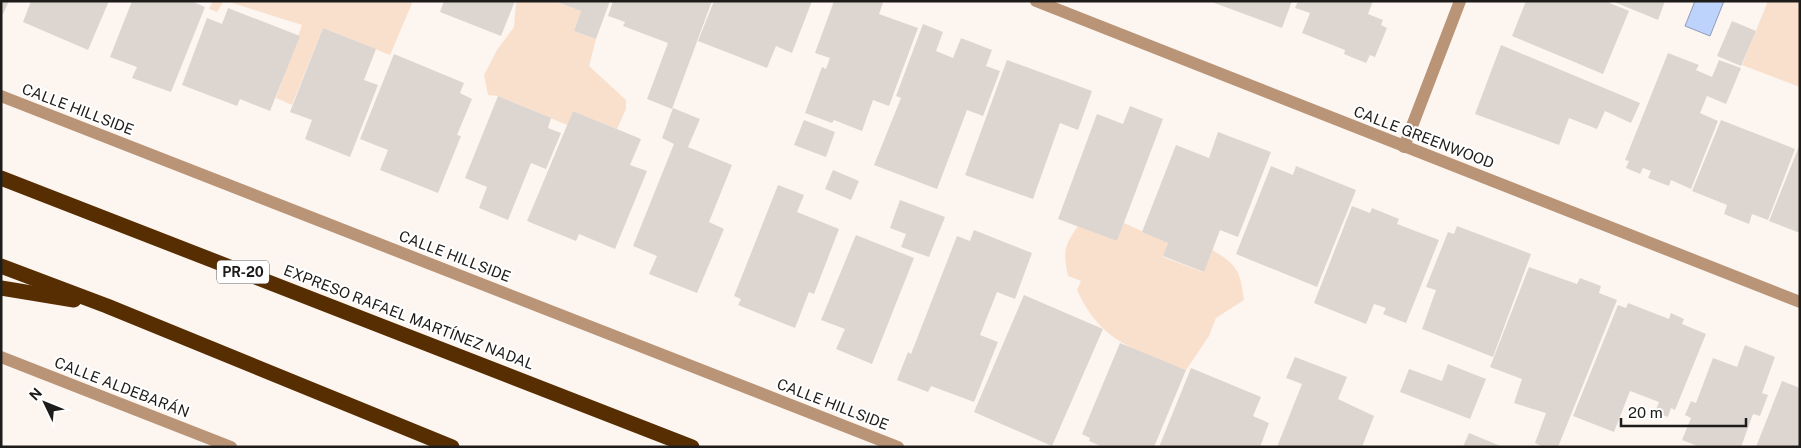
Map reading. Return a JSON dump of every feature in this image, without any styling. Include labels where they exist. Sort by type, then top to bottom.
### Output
[{"type":"highway","name":"EXPRESO RAFAEL MARTÍNEZ NADAL","points":[[1,178],[692,447]]},
{"type":"highway","points":[[1,266],[107,306],[452,447]]},
{"type":"highway","points":[[1,288],[107,306]]},
{"type":"street","points":[[1404,147],[1460,1]]},
{"type":"street","name":"CALLE GREENWOOD","points":[[1040,2],[1800,302]]},
{"type":"street","name":"CALLE HILLSIDE","points":[[1,96],[898,447]]},
{"type":"street","name":"CALLE ALDEBARÁN","points":[[1,357],[231,447]]},
{"type":"shaded area","points":[[213,1],[224,1],[217,12],[209,9]]},
{"type":"shaded area","points":[[226,1],[413,1],[390,55],[323,28],[292,105],[276,98],[302,25]]},
{"type":"shaded area","points":[[516,1],[554,1],[581,11],[574,31],[596,39],[589,66],[626,100],[626,109],[617,129],[573,111],[567,125],[498,96],[488,95],[484,75],[497,50],[514,27]]},
{"type":"shaded area","points":[[1768,1],[1800,1],[1800,87],[1742,65]]},
{"type":"shaded area","points":[[1124,223],[1168,243],[1163,257],[1203,272],[1212,250],[1227,260],[1239,275],[1244,300],[1216,318],[1209,336],[1186,370],[1136,350],[1109,334],[1097,322],[1077,290],[1081,281],[1068,276],[1065,261],[1067,244],[1078,226],[1117,241]]},
{"type":"water","points":[[1695,1],[1724,1],[1710,36],[1685,26]]},
{"type":"building","points":[[1,1],[9,1],[3,14],[1,13]]},
{"type":"building","points":[[31,1],[109,1],[88,50],[23,22]]},
{"type":"building","points":[[132,1],[191,1],[205,7],[171,92],[132,78],[137,67],[110,57]]},
{"type":"building","points":[[444,1],[515,1],[501,36],[440,12]]},
{"type":"building","points":[[554,1],[610,1],[596,39],[574,31],[581,11]]},
{"type":"building","points":[[613,1],[712,1],[672,109],[647,99],[668,43],[623,26],[625,22],[608,16]]},
{"type":"building","points":[[714,1],[812,1],[792,53],[776,46],[767,68],[698,41]]},
{"type":"building","points":[[834,1],[879,1],[883,3],[879,14],[918,28],[889,106],[873,100],[862,131],[834,120],[832,123],[805,113],[822,67],[826,69],[830,58],[815,53]]},
{"type":"building","points":[[1209,1],[1292,1],[1282,28]]},
{"type":"building","points":[[1298,1],[1373,1],[1368,14],[1383,20],[1381,25],[1387,28],[1375,57],[1370,55],[1366,63],[1344,54],[1345,50],[1302,33],[1310,13],[1295,8]]},
{"type":"building","points":[[1526,1],[1605,1],[1629,11],[1603,74],[1512,36]]},
{"type":"building","points":[[1612,1],[1665,1],[1658,20]]},
{"type":"building","points":[[228,8],[300,36],[270,111],[240,99],[237,106],[182,85],[207,18],[222,24]]},
{"type":"building","points":[[1732,21],[1756,31],[1741,66],[1717,56]]},
{"type":"building","points":[[923,24],[943,32],[936,51],[953,58],[961,38],[992,50],[986,66],[1000,71],[983,116],[967,110],[937,189],[874,165],[901,98],[896,96]]},
{"type":"building","points":[[323,28],[376,49],[364,80],[378,85],[350,157],[305,139],[312,120],[290,112]]},
{"type":"building","points":[[1501,45],[1640,103],[1631,123],[1605,111],[1597,129],[1569,118],[1559,145],[1475,114]]},
{"type":"building","points":[[1668,53],[1699,65],[1696,70],[1712,77],[1719,60],[1741,68],[1726,104],[1707,96],[1700,113],[1718,121],[1691,189],[1671,180],[1669,186],[1648,178],[1651,171],[1643,168],[1640,174],[1626,168],[1629,161],[1625,160]]},
{"type":"building","points":[[394,54],[464,83],[460,93],[472,99],[457,135],[461,136],[438,193],[380,170],[388,150],[360,139]]},
{"type":"building","points":[[1007,60],[1092,91],[1078,130],[1060,123],[1033,199],[965,175]]},
{"type":"building","points":[[498,96],[551,118],[548,128],[561,133],[546,169],[531,163],[508,220],[479,208],[487,187],[465,178]]},
{"type":"building","points":[[1130,106],[1163,119],[1117,241],[1058,219],[1097,114],[1123,124]]},
{"type":"building","points":[[673,108],[700,119],[688,147],[732,165],[709,222],[724,229],[697,293],[649,274],[657,256],[633,246],[674,144],[662,138]]},
{"type":"building","points":[[573,111],[641,139],[630,165],[647,171],[615,249],[579,234],[576,241],[527,221]]},
{"type":"building","points":[[804,120],[835,132],[826,157],[794,145]]},
{"type":"building","points":[[1721,120],[1795,149],[1768,220],[1752,214],[1749,224],[1724,214],[1727,205],[1692,191]]},
{"type":"building","points":[[1218,132],[1271,152],[1238,237],[1220,230],[1204,272],[1163,256],[1168,243],[1142,232],[1176,145],[1209,158]]},
{"type":"building","points":[[1800,144],[1800,233],[1769,221]]},
{"type":"building","points":[[1271,166],[1293,175],[1296,166],[1356,190],[1317,287],[1236,254]]},
{"type":"building","points":[[833,170],[859,181],[851,200],[825,189]]},
{"type":"building","points":[[778,185],[804,195],[797,212],[839,229],[814,294],[809,292],[795,328],[738,305],[741,299],[734,296]]},
{"type":"building","points":[[900,200],[945,217],[929,257],[901,247],[906,234],[890,228]]},
{"type":"building","points":[[1352,206],[1370,213],[1372,208],[1399,219],[1397,224],[1439,240],[1406,323],[1383,314],[1386,308],[1374,304],[1366,324],[1314,303]]},
{"type":"building","points":[[1457,226],[1531,254],[1493,357],[1422,329],[1436,290],[1426,287],[1448,232],[1454,234]]},
{"type":"building","points":[[974,230],[1032,253],[1015,299],[997,292],[980,335],[998,342],[974,402],[931,386],[928,392],[897,380],[908,352],[911,354],[957,236],[970,241]]},
{"type":"building","points":[[856,235],[914,258],[872,364],[836,349],[845,329],[821,320]]},
{"type":"building","points":[[1529,267],[1577,284],[1580,278],[1601,286],[1599,293],[1617,300],[1558,447],[1543,447],[1535,443],[1546,413],[1514,403],[1522,379],[1490,367]]},
{"type":"building","points":[[1024,295],[1103,329],[1052,446],[974,412]]},
{"type":"building","points":[[1628,303],[1669,319],[1671,313],[1684,319],[1682,324],[1706,334],[1675,410],[1671,408],[1668,417],[1655,412],[1659,402],[1630,391],[1614,432],[1573,416],[1618,305],[1626,308]]},
{"type":"building","points":[[1120,343],[1186,370],[1154,447],[1103,447],[1089,441],[1090,438],[1082,434]]},
{"type":"building","points":[[1745,345],[1775,357],[1762,393],[1768,395],[1760,416],[1753,414],[1741,447],[1700,447],[1682,440],[1691,418],[1685,415],[1691,401],[1696,403],[1713,358],[1737,367]]},
{"type":"building","points":[[1295,357],[1347,377],[1338,399],[1374,416],[1362,447],[1277,447],[1302,384],[1286,378]]},
{"type":"building","points":[[1448,364],[1486,379],[1470,419],[1400,392],[1409,369],[1442,381]]},
{"type":"building","points":[[1191,368],[1261,397],[1253,416],[1269,423],[1260,447],[1159,447]]},
{"type":"building","points":[[1782,381],[1800,388],[1800,447],[1756,447]]},
{"type":"building","points":[[1469,433],[1503,447],[1463,447]]}]
